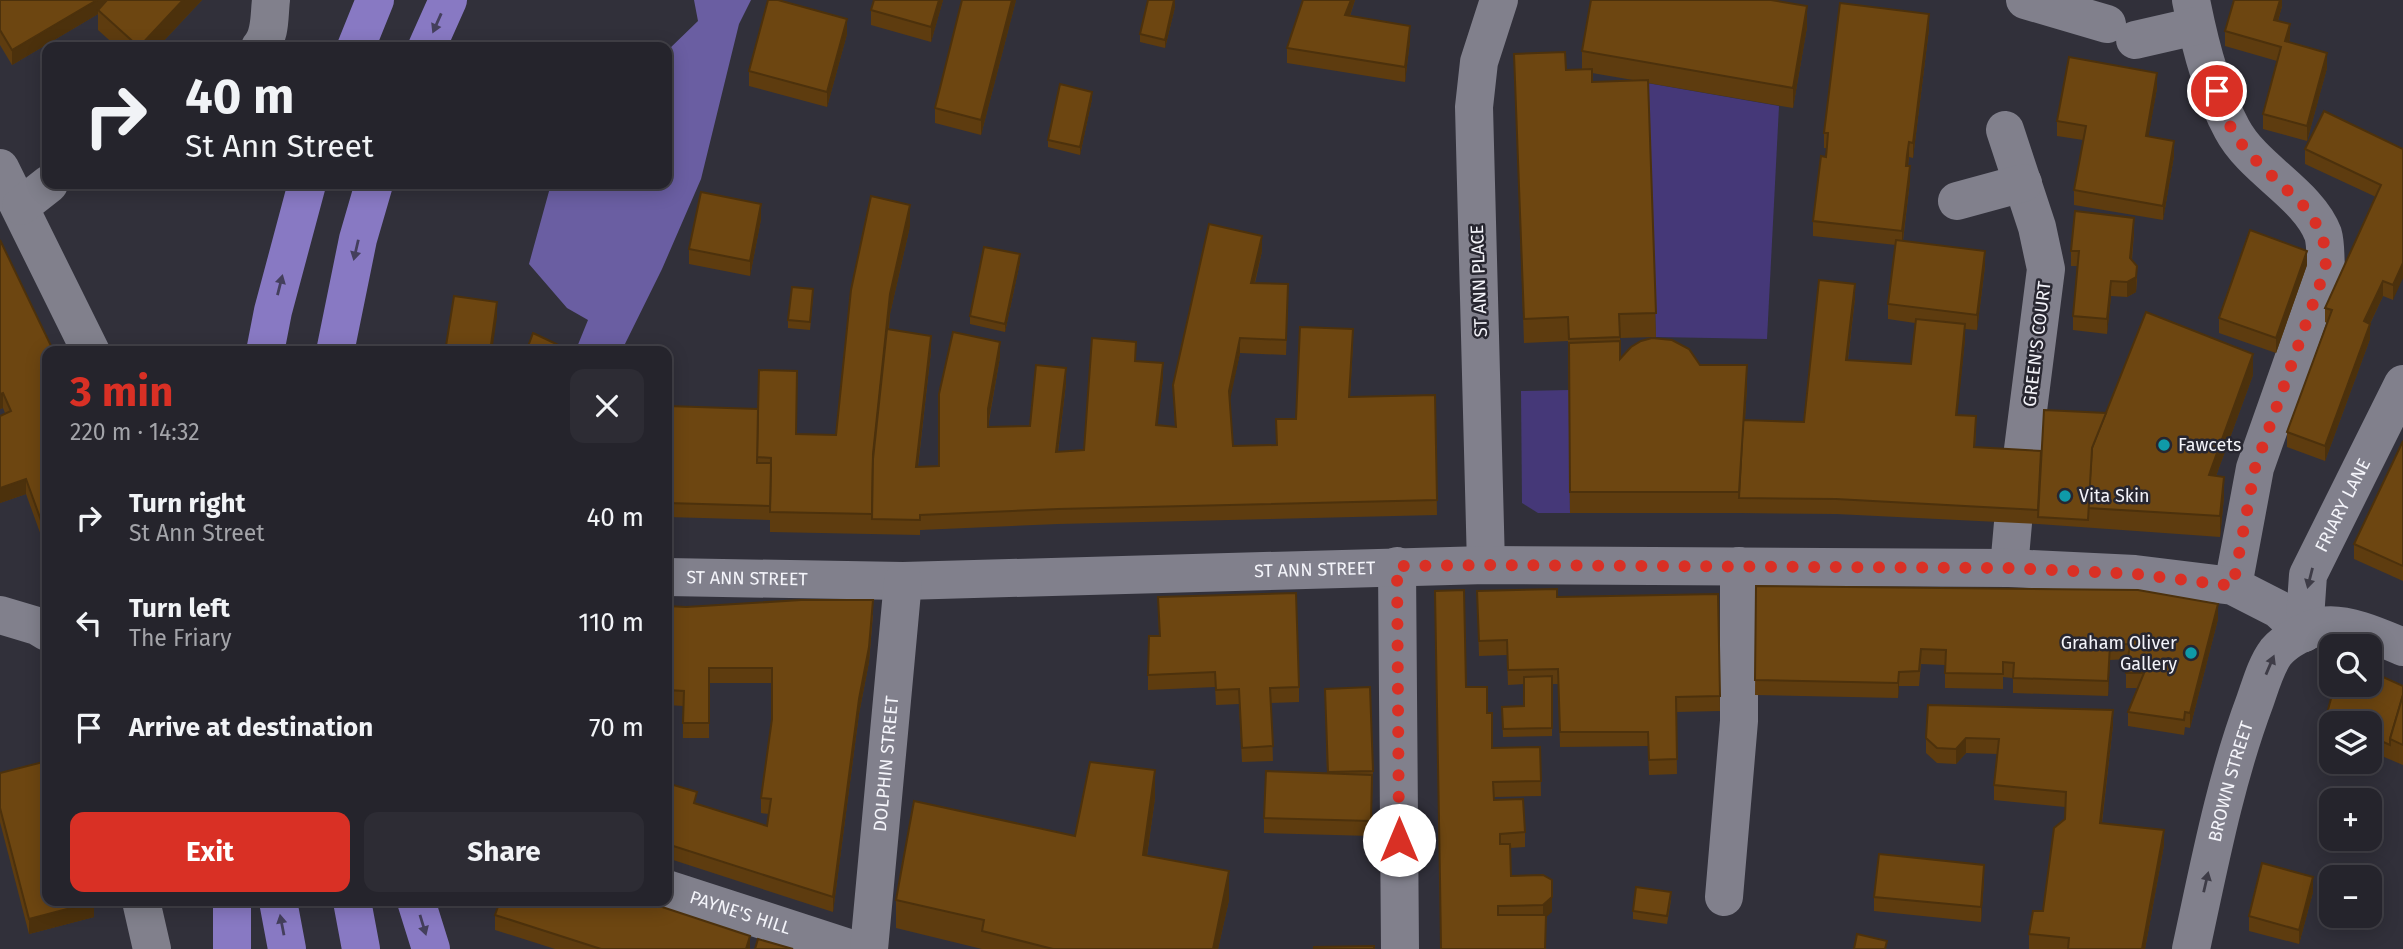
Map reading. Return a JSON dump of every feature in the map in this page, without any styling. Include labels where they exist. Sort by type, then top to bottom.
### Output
[{"type":"highway","points":[[358,42],[375,0]]},
{"type":"highway","points":[[428,42],[448,0]]},
{"type":"highway","points":[[266,346],[306,189]]},
{"type":"highway","points":[[336,346],[355,251],[373,189]]},
{"type":"highway","points":[[232,906],[232,949]]},
{"type":"highway","points":[[279,906],[287,949]]},
{"type":"highway","points":[[353,906],[361,949]]},
{"type":"highway","points":[[417,906],[430,949]]},
{"type":"street","points":[[264,42],[271,0]]},
{"type":"street","name":"ST ANN PLACE","points":[[1486,565],[1474,107],[1479,62],[1499,0]]},
{"type":"street","points":[[2025,0],[2121,32],[2194,13],[2231,128],[2247,152],[2307,209],[2323,235],[2326,267],[2255,468],[2233,586]]},
{"type":"street","name":"GREEN'S COURT","points":[[2005,130],[2037,227],[2046,269],[2021,465]]},
{"type":"street","points":[[0,169],[35,195],[90,346]]},
{"type":"street","points":[[1957,201],[2024,183]]},
{"type":"street","name":"FRIARY LANE","points":[[2304,633],[2308,575],[2403,384]]},
{"type":"street","points":[[2008,568],[2013,523]]},
{"type":"street","name":"ST ANN STREET","points":[[672,578],[903,581],[1486,565],[2008,568],[2136,574],[2233,586],[2278,608],[2304,633]]},
{"type":"street","points":[[1397,566],[1400,949]]},
{"type":"street","points":[[1724,897],[1739,721],[1739,566]]},
{"type":"street","name":"DOLPHIN STREET","points":[[869,949],[903,581]]},
{"type":"street","points":[[0,615],[42,629]]},
{"type":"street","points":[[2304,633],[2333,624],[2403,647]]},
{"type":"street","name":"BROWN STREET","points":[[2193,949],[2225,794],[2244,732],[2275,653],[2304,633]]},
{"type":"street","name":"PAYNE'S HILL","points":[[672,891],[852,949]]},
{"type":"street","points":[[142,906],[152,949]]},
{"type":"shaded area","points":[[694,0],[751,0],[739,24],[701,179],[662,269],[624,346],[577,346],[588,320],[567,308],[529,264],[550,189],[672,189],[672,46],[698,21]]},
{"type":"shaded area","points":[[1647,83],[1779,106],[1767,339],[1656,337]]},
{"type":"shaded area","points":[[1569,390],[1570,513],[1538,513],[1522,503],[1521,391]]},
{"type":"building","points":[[0,0],[97,0],[12,50],[0,30]]},
{"type":"building","points":[[107,0],[183,0],[144,42],[133,42],[98,10]]},
{"type":"building","points":[[768,0],[778,0],[847,19],[827,92],[749,71]]},
{"type":"building","points":[[874,0],[939,0],[931,27],[871,10]]},
{"type":"building","points":[[962,0],[1012,0],[981,120],[935,108]]},
{"type":"building","points":[[1148,0],[1174,0],[1165,40],[1140,34]]},
{"type":"building","points":[[1303,0],[1351,0],[1345,15],[1410,26],[1405,67],[1287,48]]},
{"type":"building","points":[[1591,0],[1771,0],[1807,6],[1793,88],[1582,51]]},
{"type":"building","points":[[2234,0],[2280,0],[2274,20],[2290,24],[2285,41],[2327,53],[2307,126],[2263,114],[2281,47],[2225,31]]},
{"type":"building","points":[[1840,3],[1929,14],[1913,143],[1909,142],[1907,155],[1906,166],[1910,166],[1902,231],[1813,221],[1821,156],[1826,157],[1828,133],[1824,133]]},
{"type":"building","points":[[1565,52],[1566,70],[1592,69],[1592,82],[1648,80],[1656,313],[1619,314],[1620,337],[1569,339],[1568,317],[1524,319],[1514,54]]},
{"type":"building","points":[[2069,57],[2157,73],[2146,136],[2174,141],[2163,206],[2074,190],[2086,126],[2057,121]]},
{"type":"building","points":[[1060,84],[1092,92],[1080,147],[1048,140]]},
{"type":"building","points":[[2324,111],[2403,149],[2403,263],[2393,285],[2383,281],[2364,321],[2370,324],[2325,446],[2287,432],[2332,310],[2325,308],[2381,185],[2305,149]]},
{"type":"building","points":[[701,192],[761,204],[750,261],[689,249]]},
{"type":"building","points":[[871,196],[910,205],[890,294],[873,454],[872,514],[770,512],[771,458],[757,457],[759,370],[797,371],[796,434],[836,435],[851,290]]},
{"type":"building","points":[[2075,211],[2134,218],[2130,258],[2137,266],[2136,277],[2127,282],[2111,281],[2107,319],[2073,316],[2079,251],[2071,251]]},
{"type":"building","points":[[1209,224],[1262,236],[1251,283],[1288,284],[1286,340],[1240,338],[1229,391],[1233,446],[1277,445],[1276,419],[1296,419],[1300,327],[1353,329],[1349,397],[1435,395],[1437,500],[1058,509],[920,515],[920,520],[872,519],[873,459],[887,329],[931,336],[916,467],[939,466],[939,394],[953,332],[1000,342],[988,409],[988,427],[1030,426],[1036,365],[1066,368],[1056,452],[1084,450],[1092,338],[1136,342],[1135,361],[1163,363],[1156,425],[1176,427],[1173,385]]},
{"type":"building","points":[[2250,230],[2307,251],[2276,338],[2219,318]]},
{"type":"building","points":[[0,240],[51,346],[42,346],[42,523],[26,479],[0,488],[0,416],[11,411],[3,393],[0,394]]},
{"type":"building","points":[[1896,240],[1985,251],[1977,315],[1888,304]]},
{"type":"building","points":[[984,247],[1020,254],[1005,324],[970,316]]},
{"type":"building","points":[[1819,280],[1855,284],[1846,360],[1911,364],[1916,319],[1965,324],[1956,415],[1976,416],[1974,447],[2041,451],[2038,510],[1836,499],[1739,498],[1743,420],[1804,422]]},
{"type":"building","points":[[792,287],[813,289],[810,322],[788,320]]},
{"type":"building","points":[[454,296],[497,302],[491,346],[446,346]]},
{"type":"building","name":"Fawcets","points":[[2146,312],[2253,354],[2209,475],[2224,477],[2220,516],[2088,508],[2092,448]]},
{"type":"building","points":[[533,333],[561,346],[528,346]]},
{"type":"building","points":[[1652,338],[1672,340],[1689,349],[1700,365],[1747,365],[1739,492],[1570,492],[1569,343],[1620,341],[1620,359],[1631,347]]},
{"type":"building","points":[[672,406],[758,409],[757,463],[771,463],[770,506],[672,503]]},
{"type":"building","points":[[2044,410],[2106,413],[2092,448],[2088,520],[2038,517]]},
{"type":"building","points":[[2403,441],[2403,566],[2354,544]]},
{"type":"building","points":[[1756,586],[2138,590],[2218,604],[2190,713],[2185,712],[2184,720],[2128,712],[2144,673],[2126,673],[2130,644],[2110,645],[2108,681],[2013,678],[2014,663],[2003,662],[2003,674],[1945,673],[1946,650],[1921,649],[1919,671],[1899,672],[1898,683],[1755,680]]},
{"type":"building","points":[[1557,589],[1557,597],[1718,594],[1720,696],[1676,697],[1677,759],[1649,760],[1648,732],[1560,732],[1558,669],[1508,670],[1507,640],[1479,641],[1477,591]]},
{"type":"building","points":[[1464,590],[1466,687],[1487,687],[1487,713],[1492,713],[1492,748],[1540,747],[1541,781],[1493,782],[1494,800],[1523,799],[1525,832],[1500,834],[1500,844],[1510,844],[1511,876],[1543,875],[1552,880],[1552,897],[1543,905],[1498,906],[1498,915],[1546,915],[1545,949],[1441,949],[1435,591]]},
{"type":"building","points":[[1296,593],[1299,687],[1270,688],[1273,746],[1242,748],[1239,689],[1216,690],[1215,672],[1148,675],[1149,636],[1160,636],[1158,597]]},
{"type":"building","points":[[801,600],[873,600],[869,647],[859,699],[833,897],[672,846],[672,784],[697,792],[694,803],[767,826],[771,799],[761,798],[772,719],[772,668],[709,668],[709,723],[683,723],[684,691],[672,690],[672,606]]},
{"type":"building","points":[[1552,676],[1552,728],[1503,729],[1502,707],[1524,706],[1524,677]]},
{"type":"building","points":[[2382,676],[2403,686],[2390,745],[2382,741],[2382,711],[2328,711],[2331,697],[2382,697]]},
{"type":"building","points":[[1370,687],[1373,771],[1328,772],[1325,689]]},
{"type":"building","points":[[2403,695],[2403,745],[2390,739]]},
{"type":"building","points":[[1928,705],[2113,710],[2100,823],[2164,830],[2142,949],[2068,949],[2069,938],[2029,934],[2033,911],[2043,911],[2054,828],[2065,819],[2066,792],[1994,785],[1999,739],[1966,738],[1956,749],[1937,748],[1926,738]]},
{"type":"building","points":[[42,762],[42,906],[79,906],[29,919],[0,808],[0,773]]},
{"type":"building","points":[[1090,762],[1155,770],[1143,855],[1229,871],[1213,949],[1053,949],[982,931],[984,920],[896,900],[914,801],[1075,836]]},
{"type":"building","points":[[1266,771],[1372,775],[1371,821],[1264,818]]},
{"type":"building","points":[[1879,854],[1984,865],[1981,907],[1874,897]]},
{"type":"building","points":[[2262,863],[2313,877],[2299,930],[2249,916]]},
{"type":"building","points":[[1636,887],[1671,892],[1667,916],[1633,911]]},
{"type":"building","points":[[498,906],[659,906],[750,936],[746,949],[601,949],[495,915]]},
{"type":"building","points":[[1857,934],[1887,941],[1885,949],[1854,949]]},
{"type":"building","points":[[758,939],[793,949],[755,949]]},
{"type":"building","points":[[1374,946],[1374,949],[1314,949],[1314,947]]},
{"type":"place","name":"Fawcets","points":[[2164,445]]},
{"type":"place","name":"Vita Skin","points":[[2065,496]]},
{"type":"place","name":"Graham Oliver Gallery","points":[[2191,653]]},
{"type":"route","points":[[1399,840],[1397,566],[2008,568],[2136,574],[2233,586],[2255,468],[2326,267],[2323,235],[2307,209],[2247,152],[2231,128],[2217,91]]}]
